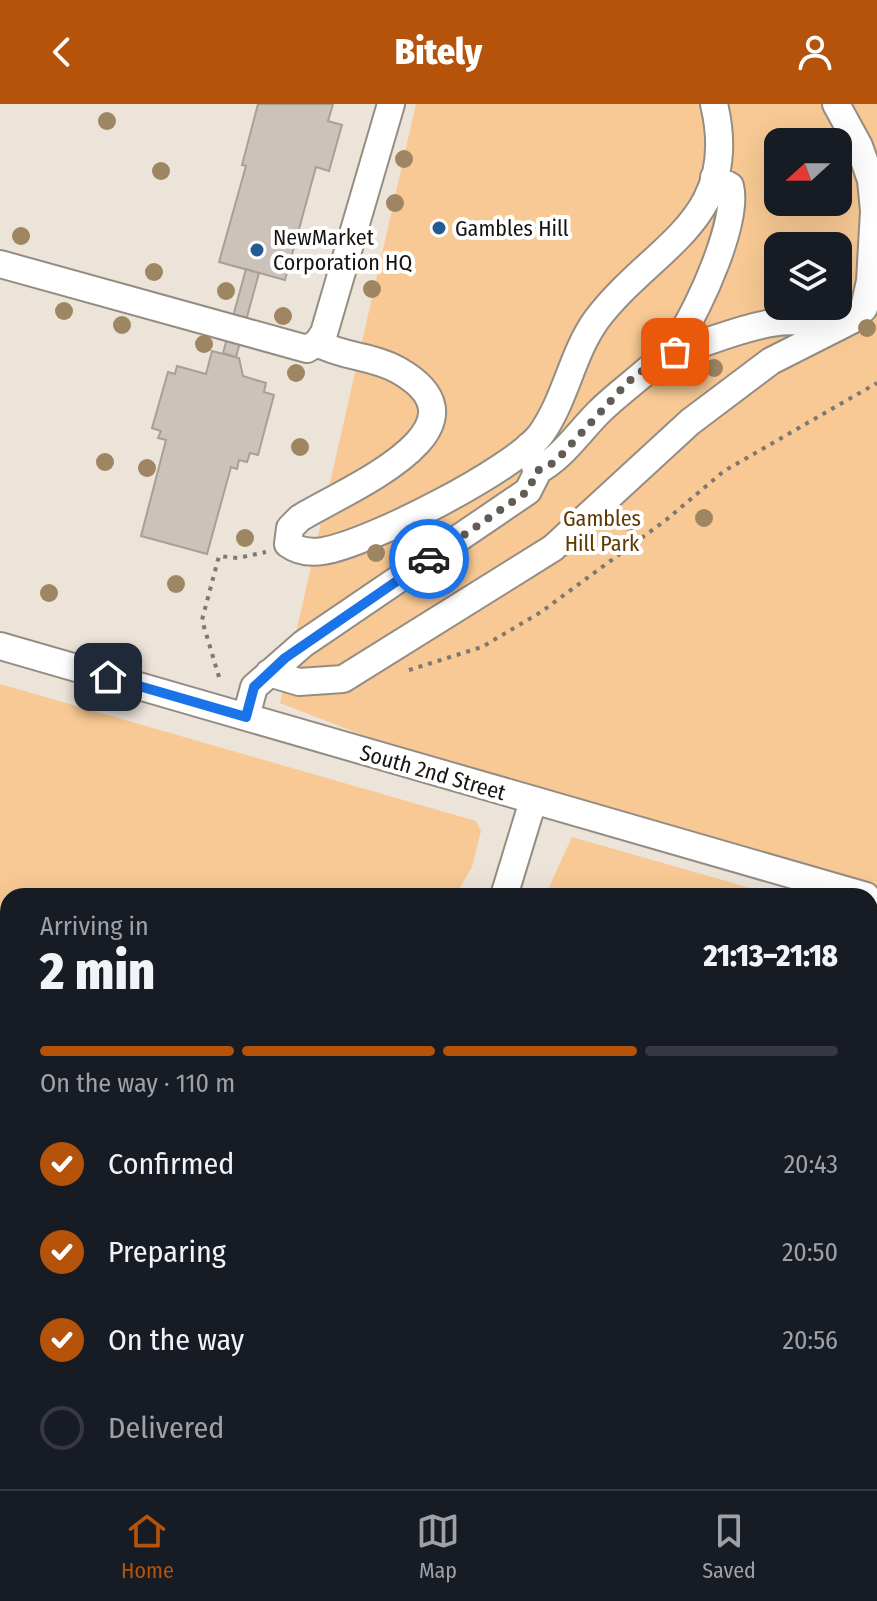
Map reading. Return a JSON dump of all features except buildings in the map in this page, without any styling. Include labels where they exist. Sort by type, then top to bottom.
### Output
[{"type":"street","points":[[0,264],[307,349],[317,343],[324,333],[391,104]]},
{"type":"street","points":[[246,717],[254,687],[303,644],[528,491],[533,459],[588,330],[608,305],[672,246],[695,218],[714,177],[719,158],[719,127],[714,104]]},
{"type":"street","points":[[269,673],[299,682],[343,679],[553,548],[690,422],[771,361],[852,320],[864,308],[870,281],[874,211],[867,169],[836,104]]},
{"type":"street","points":[[317,343],[344,356],[395,368],[413,379],[433,405],[434,421],[419,441],[381,472],[300,518],[290,528],[288,544],[312,552],[326,551],[379,531],[533,459],[555,462],[628,382],[664,354],[680,335],[724,241],[732,214],[730,186],[714,177]]},
{"type":"street","points":[[664,354],[772,324],[816,323],[830,329]]},
{"type":"street","name":"South 2nd Street","points":[[0,646],[840,888]]},
{"type":"street","points":[[506,888],[533,801]]},
{"type":"path","points":[[406,671],[482,647],[541,612],[666,520],[724,471],[877,383]]},
{"type":"path","points":[[219,677],[202,620],[219,556],[259,555],[288,544]]},
{"type":"green space","name":"Gambles Hill Park","points":[[416,104],[877,104],[877,888],[838,888],[533,801],[280,703]]},
{"type":"green space","points":[[0,684],[476,821],[481,831],[472,867],[460,888],[0,888]]},
{"type":"green space","points":[[572,837],[750,888],[549,888]]},
{"type":"way so far","points":[[429,559],[528,491],[537,471],[555,462],[628,382],[664,354],[675,352]]},
{"type":"place","name":"Gambles Hill","points":[[439,228]]},
{"type":"place","name":"NewMarket Corporation HQ","points":[[257,250]]},
{"type":"route","points":[[108,677],[246,717],[254,687],[285,658],[429,559]]}]
